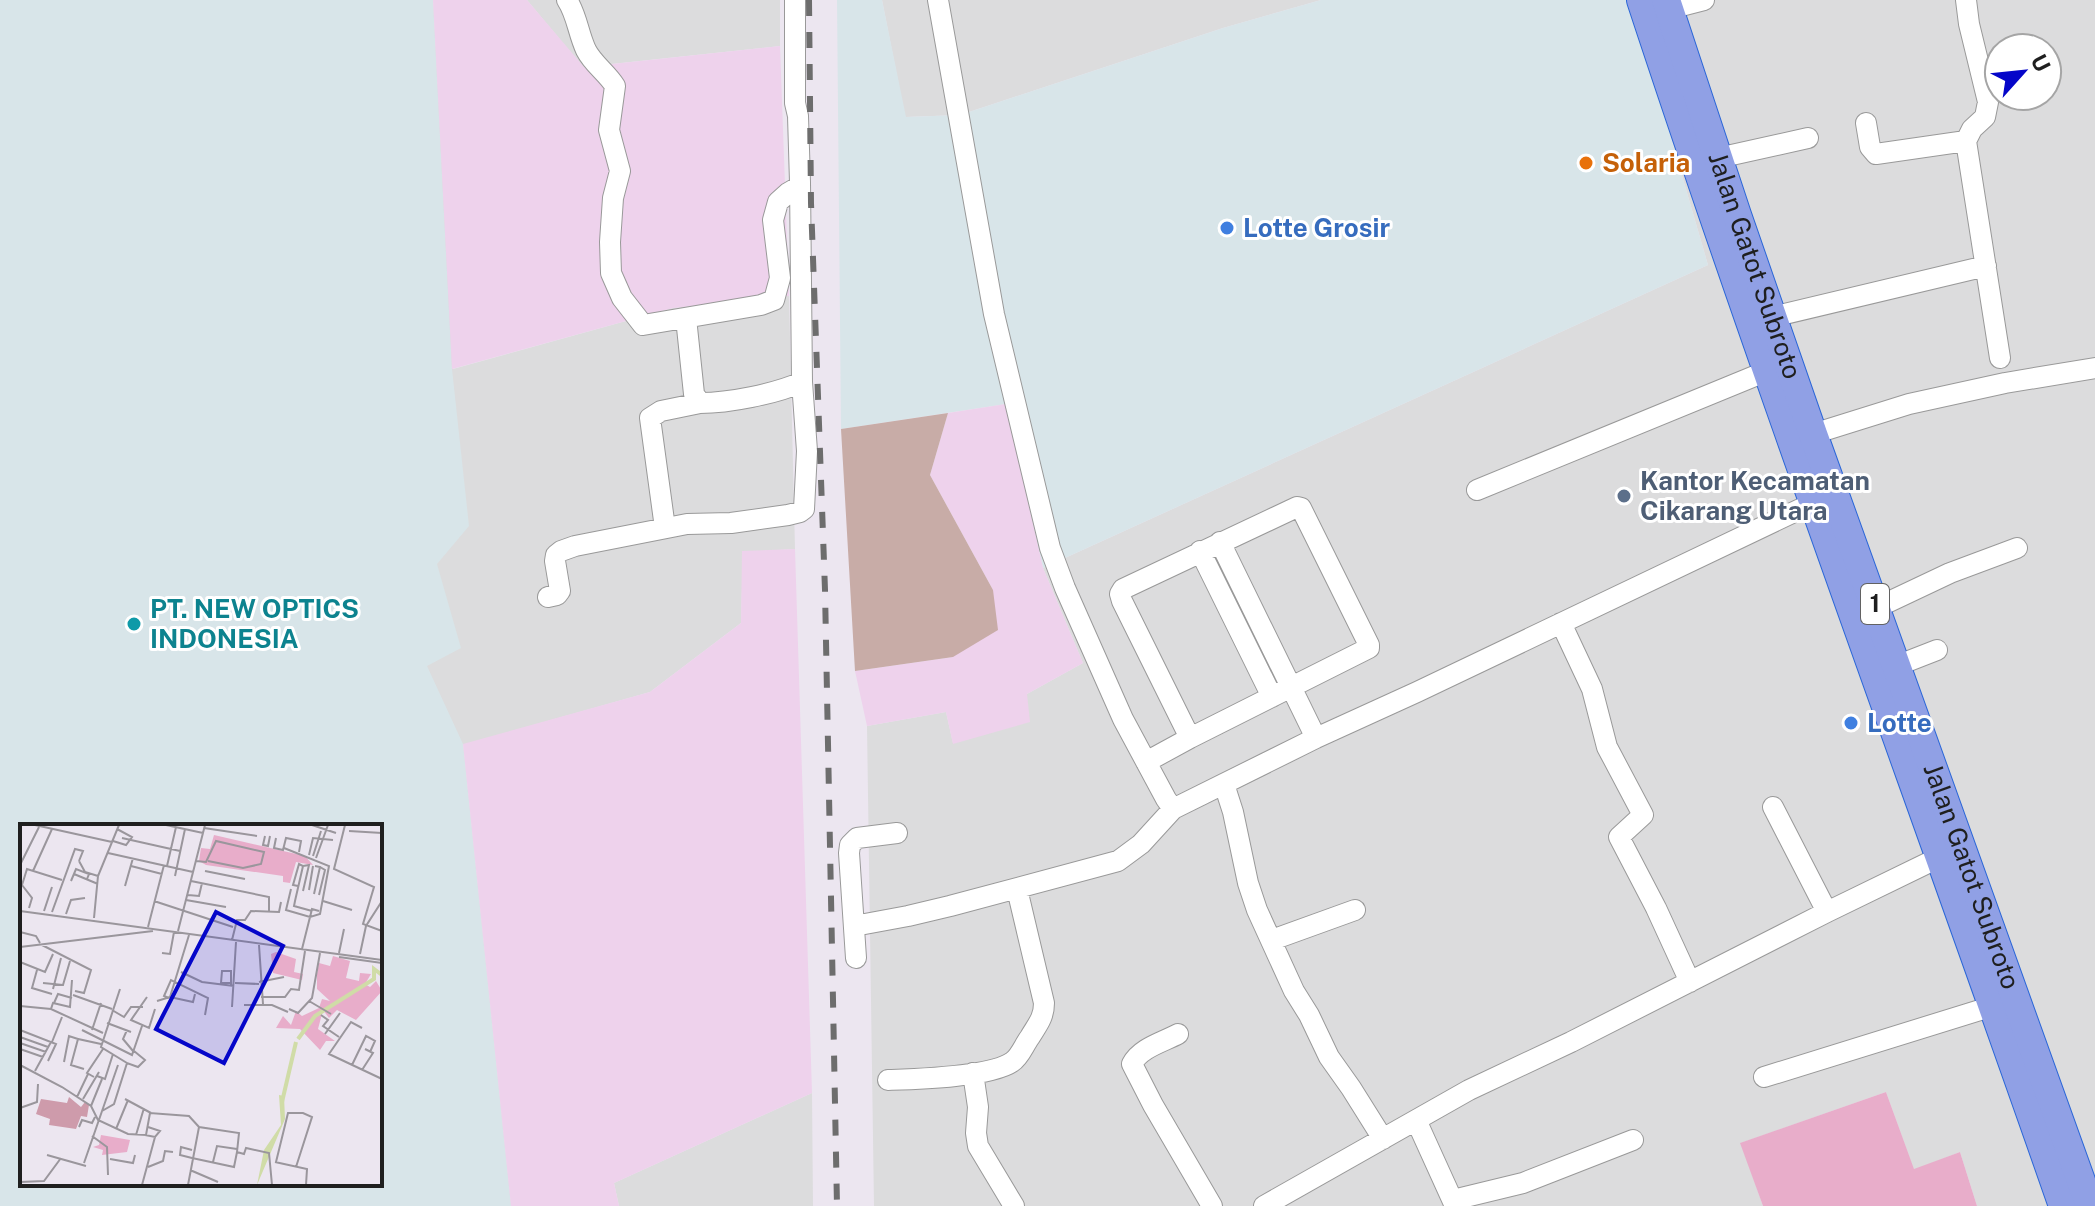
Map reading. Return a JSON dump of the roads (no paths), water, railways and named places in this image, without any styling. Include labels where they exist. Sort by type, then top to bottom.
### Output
[{"type":"highway","name":"Jalan Gatot Subroto","points":[[1641,0],[1712,216],[2063,1206]]},
{"type":"highway","name":"Jalan Gatot Subroto","points":[[1668,5],[1813,434],[2090,1206]]},
{"type":"street","points":[[567,0],[588,55],[615,86],[609,130],[620,171],[613,198],[611,273],[622,298],[643,325],[761,305],[774,300],[780,278],[773,220],[778,202],[800,186]]},
{"type":"street","points":[[548,597],[560,591],[555,561],[557,553],[575,546],[687,524],[731,523],[788,515],[804,509],[807,451],[802,382],[795,0]]},
{"type":"street","points":[[938,0],[994,314],[1050,548],[1123,719],[1173,809]]},
{"type":"street","points":[[1668,5],[1704,0]]},
{"type":"street","points":[[1966,0],[1988,102],[1985,117],[1972,129],[1966,141],[2000,358]]},
{"type":"street","points":[[1866,123],[1870,147],[1876,154],[1966,141]]},
{"type":"street","points":[[1718,158],[1808,138]]},
{"type":"street","points":[[1772,317],[1986,266]]},
{"type":"street","points":[[686,318],[694,394],[700,403]]},
{"type":"street","points":[[1813,434],[1909,404],[2095,368]]},
{"type":"street","points":[[1477,490],[1767,371]]},
{"type":"street","points":[[665,528],[650,418],[661,411],[700,403],[717,403],[802,382]]},
{"type":"street","points":[[854,926],[908,916],[1118,861],[1141,844],[1173,809],[1815,502]]},
{"type":"street","points":[[1146,762],[1366,650],[1369,645],[1301,508],[1297,507],[1200,551],[1123,589],[1120,594],[1190,738]]},
{"type":"street","points":[[1220,542],[1316,738]]},
{"type":"street","points":[[1876,608],[1950,573],[2017,548]]},
{"type":"street","points":[[1200,551],[1272,697]]},
{"type":"street","points":[[1561,623],[1592,689],[1607,747],[1643,815],[1619,837],[1690,982]]},
{"type":"street","points":[[1896,666],[1937,650]]},
{"type":"street","points":[[1224,784],[1252,897],[1294,991],[1329,1057],[1383,1139]]},
{"type":"street","points":[[1773,807],[1827,912]]},
{"type":"street","points":[[856,958],[850,845],[857,838],[897,833]]},
{"type":"street","points":[[1264,1206],[1469,1090],[1940,857]]},
{"type":"street","points":[[888,1080],[932,1078],[1000,1068],[1014,1061],[1042,1020],[1044,1003],[1017,889]]},
{"type":"street","points":[[1272,940],[1355,910]]},
{"type":"street","points":[[1764,1077],[1993,1006]]},
{"type":"street","points":[[1178,1034],[1140,1053],[1132,1064],[1212,1206]]},
{"type":"street","points":[[973,1073],[978,1107],[978,1146],[1014,1206]]},
{"type":"street","points":[[1416,1120],[1454,1203],[1523,1183],[1633,1140]]},
{"type":"railway","points":[[809,0],[811,203],[825,590],[837,1206]]},
{"type":"place","name":"Solaria","points":[[1586,163]]},
{"type":"place","name":"Lotte Grosir","points":[[1227,228]]},
{"type":"place","name":"Kantor Kecamatan Cikarang Utara","points":[[1624,496]]},
{"type":"place","name":"PT. NEW OPTICS INDONESIA","points":[[134,624]]},
{"type":"place","name":"Lotte","points":[[1851,723]]}]
